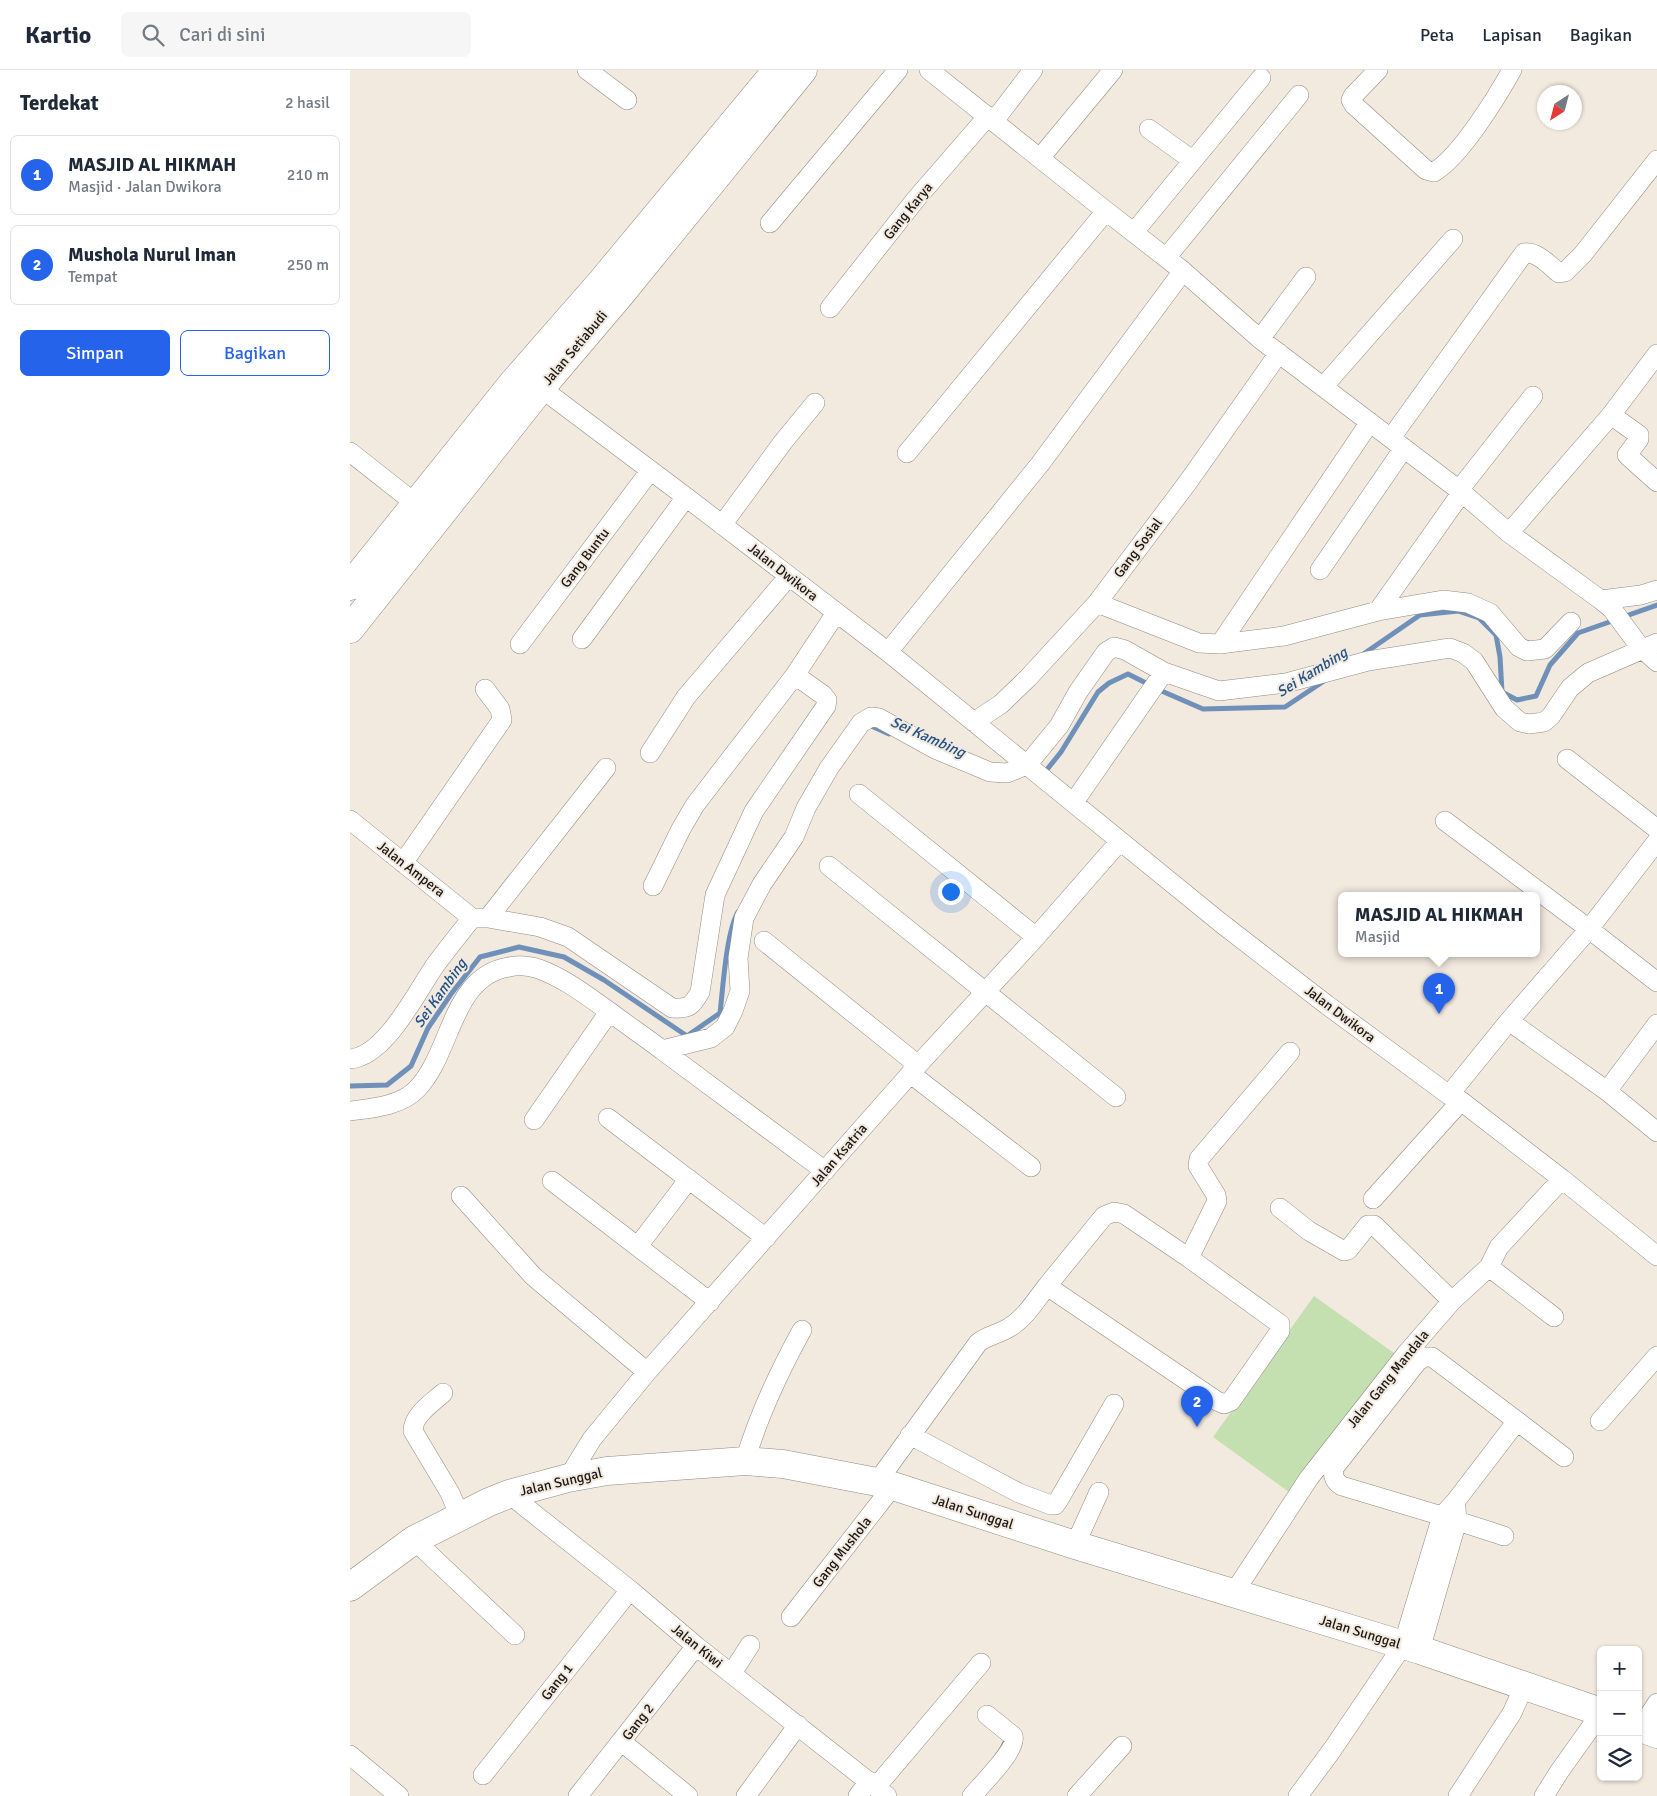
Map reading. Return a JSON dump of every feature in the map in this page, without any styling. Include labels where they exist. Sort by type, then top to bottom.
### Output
[{"type":"main road","name":"Jalan Setiabudi","points":[[350,586],[409,534],[541,388],[611,288],[777,70]]},
{"type":"main road","name":"Jalan Setiabudi","points":[[350,629],[409,534],[416,504],[512,384],[611,288],[803,70]]},
{"type":"main road","name":"Jalan Sunggal","points":[[350,1587],[414,1540],[489,1502],[510,1494],[568,1478],[607,1471],[745,1461],[783,1464],[885,1484],[1233,1594],[1412,1647],[1597,1712]]},
{"type":"street","points":[[587,70],[627,100]]},
{"type":"street","points":[[770,223],[898,70]]},
{"type":"street","points":[[929,70],[1183,271],[1260,339],[1460,491],[1509,533],[1606,605],[1632,635],[1652,652]]},
{"type":"street","name":"Gang Karya","points":[[830,308],[916,199],[1033,70]]},
{"type":"street","points":[[1040,158],[1113,70]]},
{"type":"street","points":[[1378,70],[1351,100],[1354,105],[1426,170],[1434,172],[1444,166],[1474,129],[1512,70]]},
{"type":"street","points":[[1134,232],[1261,78]]},
{"type":"street","points":[[1166,258],[1299,94]]},
{"type":"street","points":[[1149,129],[1192,160]]},
{"type":"street","points":[[1320,570],[1398,443],[1524,253],[1530,252],[1535,254],[1559,273],[1565,272],[1583,254],[1657,160]]},
{"type":"street","points":[[907,453],[1106,211]]},
{"type":"street","points":[[1323,387],[1453,239]]},
{"type":"street","points":[[888,652],[1040,464],[1183,271]]},
{"type":"street","points":[[1260,339],[1306,277]]},
{"type":"street","name":"Gang Sosial","points":[[978,726],[1008,698],[1097,603],[1188,482],[1279,353]]},
{"type":"street","points":[[1509,533],[1611,415],[1657,354]]},
{"type":"street","name":"Jalan Dwikora","points":[[541,388],[888,652],[1221,923],[1319,999],[1653,1246]]},
{"type":"street","points":[[1378,611],[1460,491],[1533,396]]},
{"type":"street","points":[[722,525],[783,442],[815,403]]},
{"type":"street","points":[[1611,415],[1639,435],[1639,439],[1627,455],[1628,458],[1657,482]]},
{"type":"street","points":[[1220,644],[1370,422]]},
{"type":"street","points":[[350,452],[416,504]]},
{"type":"street","name":"Gang Buntu","points":[[520,644],[650,471]]},
{"type":"street","points":[[582,639],[686,497]]},
{"type":"street","points":[[650,753],[686,697],[789,576]]},
{"type":"street","points":[[1606,605],[1657,590]]},
{"type":"street","points":[[1097,603],[1198,644],[1220,644],[1284,636],[1378,611],[1443,600],[1468,603],[1490,613],[1519,647],[1527,651],[1545,649],[1571,622]]},
{"type":"street","points":[[653,886],[695,805],[795,675],[836,613]]},
{"type":"street","points":[[662,1050],[711,1038],[725,1027],[734,1011],[740,991],[738,958],[744,918],[762,884],[794,837],[806,808],[829,768],[861,723],[871,718],[879,718],[935,749],[990,772],[1006,773],[1024,763],[1059,726],[1078,692],[1106,652],[1114,647],[1124,650],[1164,672],[1220,691],[1286,683],[1368,661],[1450,648],[1463,653],[1474,661],[1504,708],[1520,722],[1529,724],[1544,722],[1551,716],[1570,688],[1588,672],[1652,652]]},
{"type":"street","points":[[1074,802],[1164,672]]},
{"type":"street","points":[[480,918],[540,927],[568,937],[672,1008],[683,1009],[694,1004],[700,992],[715,895],[754,811],[826,706],[827,700],[823,696],[795,675]]},
{"type":"street","points":[[403,863],[502,720],[500,709],[485,688]]},
{"type":"street","points":[[1568,759],[1657,829]]},
{"type":"street","points":[[350,1059],[355,1059],[369,1052],[392,1031],[436,964],[480,918],[606,768]]},
{"type":"street","points":[[859,794],[1036,937]]},
{"type":"street","name":"Jalan Ampera","points":[[350,820],[438,890],[480,918]]},
{"type":"street","points":[[1445,822],[1539,892]]},
{"type":"street","name":"Jalan Ksatria","points":[[568,1478],[592,1439],[647,1372],[1120,841]]},
{"type":"street","points":[[1374,1199],[1455,1098],[1509,1021],[1589,929],[1657,841]]},
{"type":"street","points":[[829,866],[1116,1097]]},
{"type":"street","points":[[1540,893],[1657,982]]},
{"type":"street","points":[[764,941],[1031,1167]]},
{"type":"street","points":[[350,1111],[374,1108],[400,1101],[417,1090],[428,1074],[464,1000],[478,983],[496,969],[517,966],[537,968],[571,984],[825,1171]]},
{"type":"street","points":[[534,1120],[609,1012]]},
{"type":"street","points":[[1509,1021],[1607,1091],[1657,1132]]},
{"type":"street","points":[[1607,1091],[1657,1024]]},
{"type":"street","points":[[1047,1286],[1217,1401],[1224,1404],[1230,1401],[1280,1331],[1280,1324],[1189,1258],[1217,1200],[1216,1195],[1198,1166],[1199,1159],[1290,1052]]},
{"type":"street","points":[[608,1118],[766,1238]]},
{"type":"street","points":[[638,1246],[689,1179]]},
{"type":"street","name":"Jalan Gang Mandala","points":[[1233,1594],[1309,1478],[1406,1354],[1452,1301],[1489,1266],[1499,1247],[1562,1179]]},
{"type":"street","points":[[552,1181],[710,1302]]},
{"type":"street","points":[[462,1196],[482,1221],[533,1276],[647,1372]]},
{"type":"street","points":[[1280,1208],[1309,1231],[1344,1252],[1348,1250],[1368,1225],[1374,1225],[1452,1301]]},
{"type":"street","name":"Gang Mushola","points":[[791,1617],[885,1484],[910,1435],[978,1343],[983,1338],[1010,1327],[1021,1318],[1104,1216],[1114,1212],[1124,1214],[1189,1258]]},
{"type":"street","points":[[1489,1266],[1554,1317]]},
{"type":"street","points":[[745,1461],[751,1441],[802,1330]]},
{"type":"street","points":[[1600,1421],[1657,1356]]},
{"type":"street","points":[[1504,1536],[1342,1486],[1334,1479],[1334,1468],[1418,1361],[1425,1357],[1432,1357],[1564,1457]]},
{"type":"street","points":[[443,1393],[416,1418],[413,1432],[450,1493],[460,1518]]},
{"type":"street","points":[[910,1435],[1019,1493],[1055,1505],[1114,1404]]},
{"type":"street","points":[[1298,1796],[1412,1647],[1455,1502],[1517,1421]]},
{"type":"street","points":[[1075,1545],[1099,1492]]},
{"type":"street","name":"Jalan Kiwi","points":[[510,1494],[630,1590],[696,1646],[877,1788]]},
{"type":"street","points":[[414,1540],[516,1635]]},
{"type":"street","name":"Gang 1","points":[[483,1775],[630,1590]]},
{"type":"street","name":"Gang 2","points":[[578,1796],[696,1646]]},
{"type":"street","points":[[732,1673],[750,1646]]},
{"type":"street","points":[[858,1796],[877,1788],[981,1663]]},
{"type":"street","points":[[1458,1796],[1512,1713],[1524,1686]]},
{"type":"street","points":[[1645,1730],[1657,1703]]},
{"type":"street","points":[[972,1796],[1010,1750],[1014,1740],[1013,1736],[987,1714]]},
{"type":"street","points":[[1544,1796],[1597,1719]]},
{"type":"street","points":[[746,1796],[798,1725]]},
{"type":"street","points":[[622,1742],[688,1796]]},
{"type":"street","points":[[1077,1796],[1122,1746]]},
{"type":"street","points":[[350,1755],[399,1796]]},
{"type":"green space","points":[[1314,1296],[1401,1358],[1300,1500],[1213,1437]]},
{"type":"waterway","name":"Sei Kambing","points":[[1623,617],[1657,605]]},
{"type":"waterway","name":"Sei Kambing","points":[[1362,655],[1420,615],[1458,611],[1479,618],[1496,635],[1500,657],[1502,692],[1517,700],[1536,696],[1550,665],[1578,633],[1615,620]]},
{"type":"waterway","name":"Sei Kambing","points":[[1044,771],[1061,752],[1098,692],[1109,683],[1128,674],[1150,685]]},
{"type":"waterway","name":"Sei Kambing","points":[[1157,689],[1203,709],[1285,707],[1324,681]]},
{"type":"waterway","name":"Sei Kambing","points":[[867,724],[889,734]]},
{"type":"waterway","name":"Sei Kambing","points":[[350,1086],[387,1085],[411,1066],[428,1028],[451,994],[480,957],[519,947],[564,957],[604,980],[687,1036],[720,1013],[728,947],[738,912]]},
{"type":"place","name":"MASJID AL HIKMAH","points":[[1439,1014]]},
{"type":"place","name":"Mushola Nurul Iman","points":[[1197,1427]]}]
